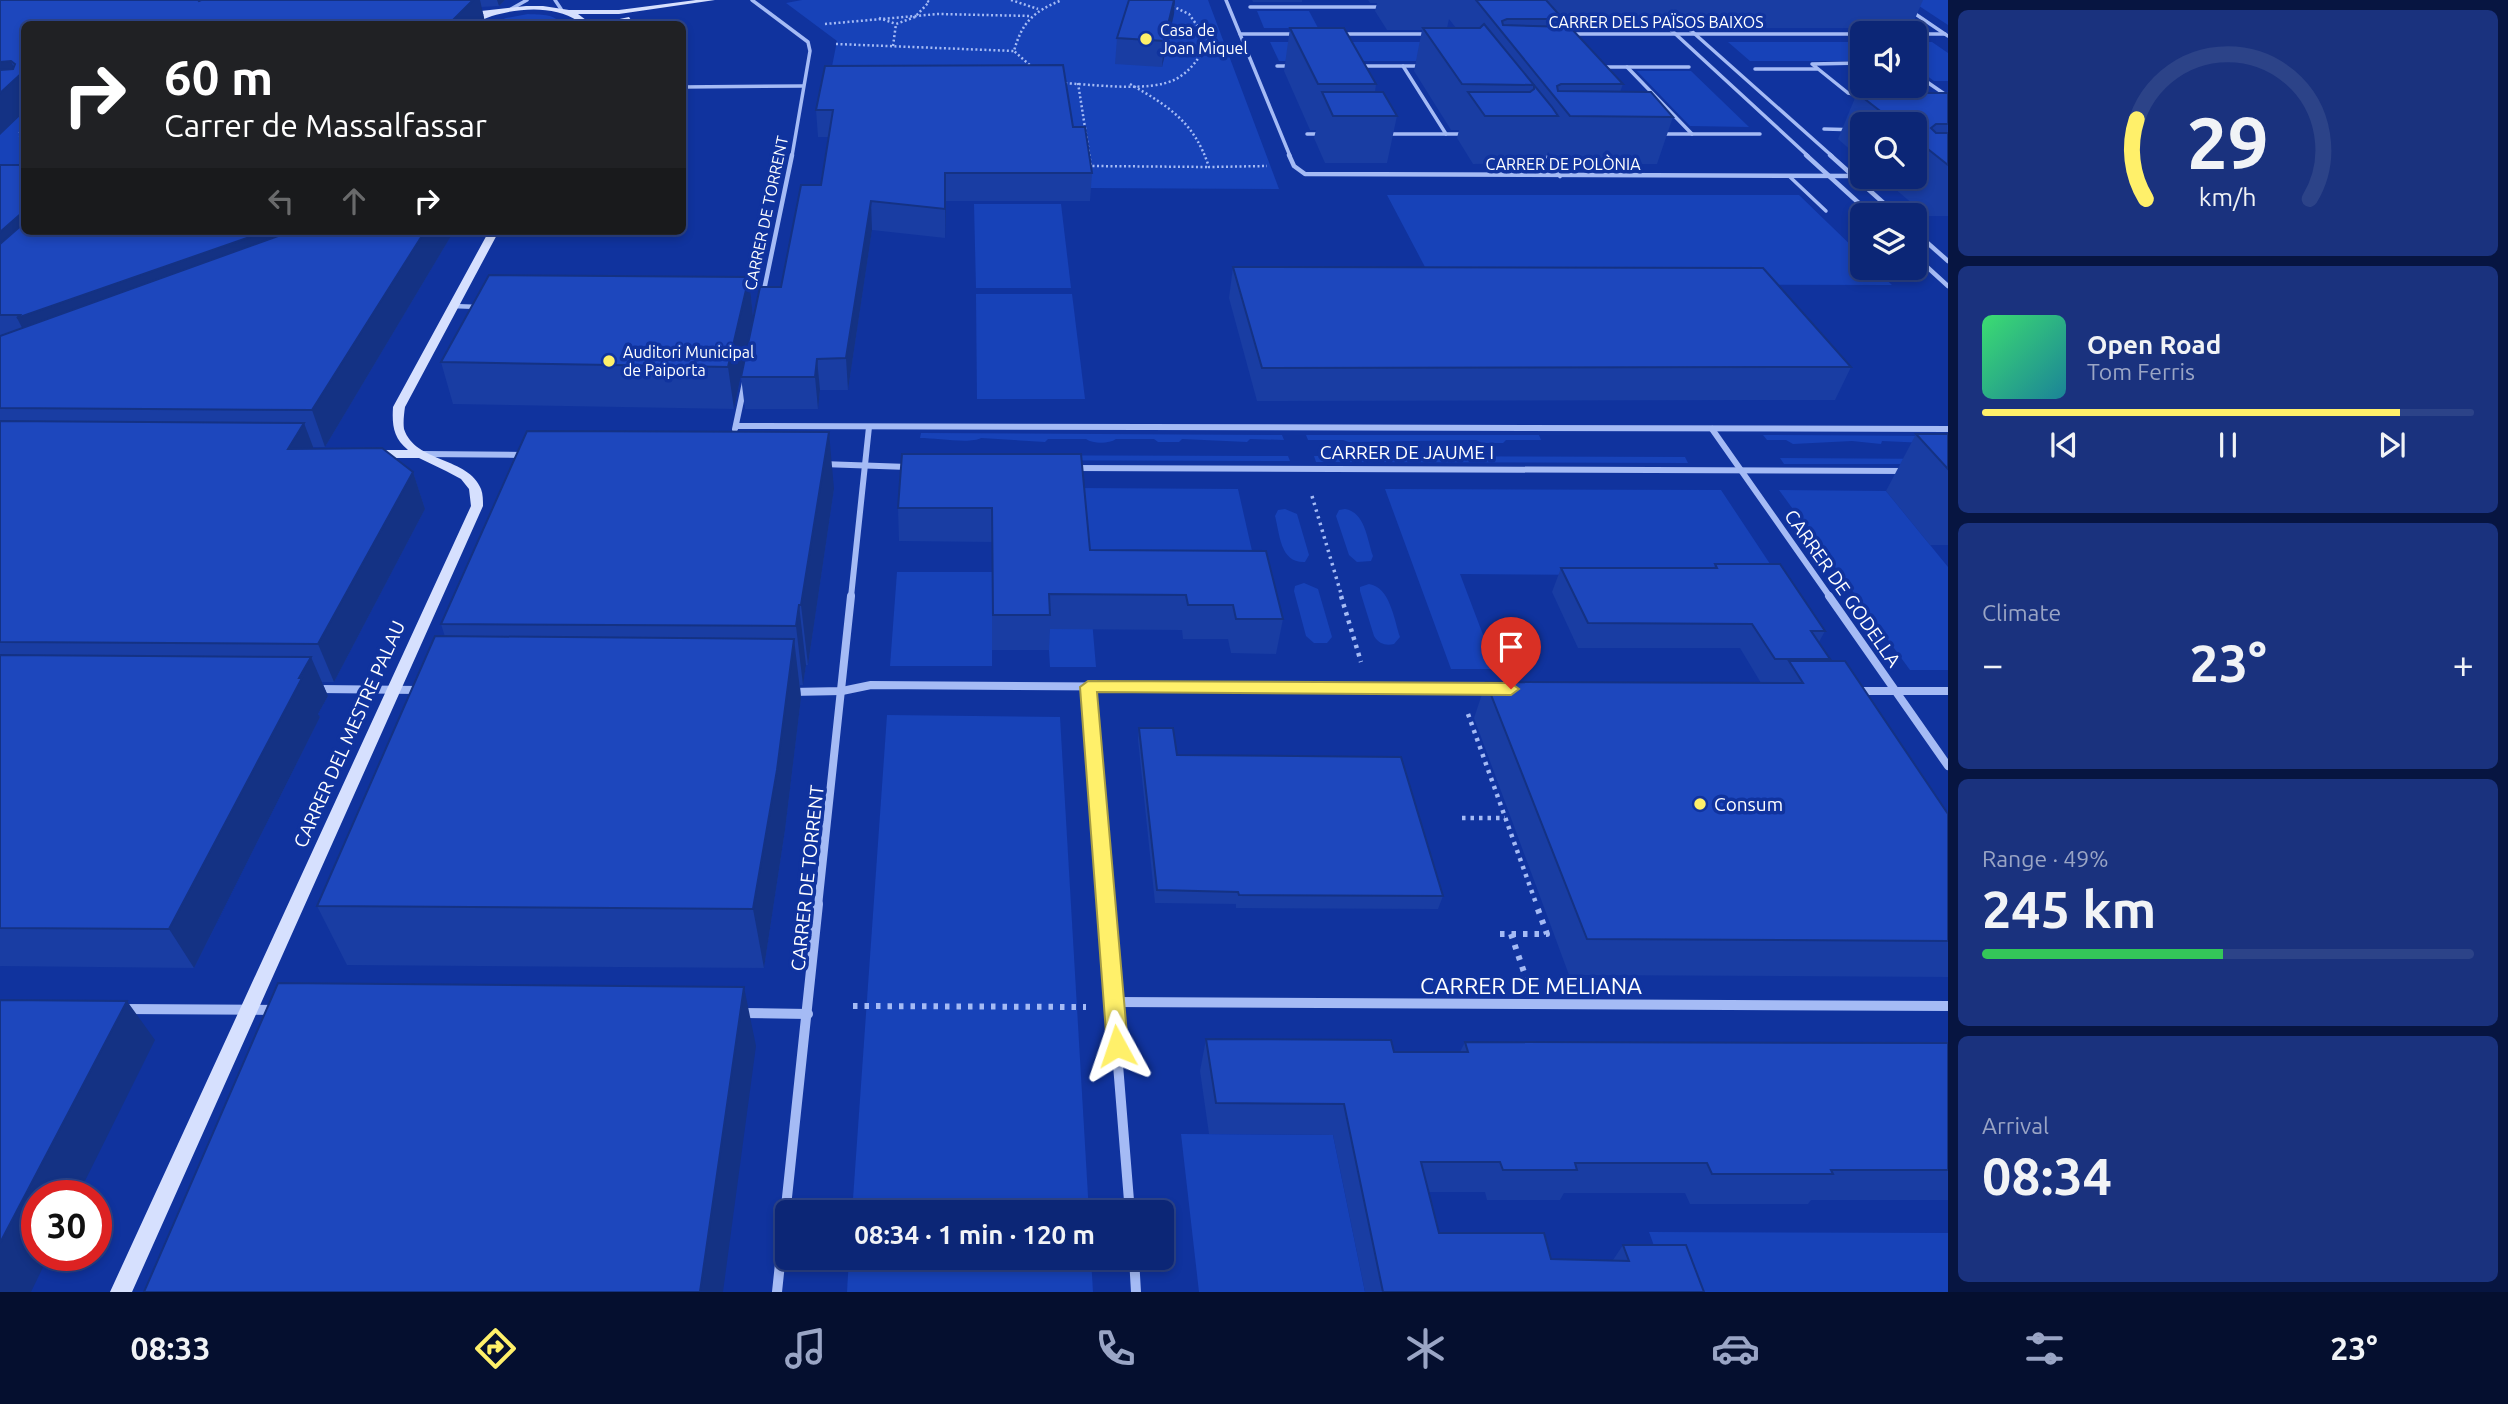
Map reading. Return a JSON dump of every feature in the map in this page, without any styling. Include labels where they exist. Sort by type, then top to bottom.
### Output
[{"type":"street","points":[[511,9],[527,0]]},
{"type":"street","points":[[555,0],[561,9]]},
{"type":"street","points":[[460,13],[511,9],[638,11],[712,0]]},
{"type":"street","points":[[615,21],[721,0]]},
{"type":"street","name":"CARRER DE TORRENT","points":[[752,0],[808,42],[810,51],[788,181],[760,308]]},
{"type":"street","points":[[1226,0],[1240,34],[1307,34]]},
{"type":"street","points":[[1305,0],[1308,7]]},
{"type":"street","points":[[1363,0],[1367,7]]},
{"type":"street","points":[[1250,7],[1395,7]]},
{"type":"street","points":[[1904,7],[1947,35]]},
{"type":"street","points":[[476,21],[499,11]]},
{"type":"street","points":[[571,12],[582,21]]},
{"type":"street","points":[[1654,15],[1859,203]]},
{"type":"street","points":[[1677,18],[1850,173]]},
{"type":"street","name":"CARRER DE POLÒNIA","points":[[1240,34],[1297,170],[1315,176],[1850,176]]},
{"type":"street","points":[[1333,34],[1439,34]]},
{"type":"street","name":"CARRER DELS PAÏSOS BAIXOS","points":[[1570,34],[1850,34]]},
{"type":"street","points":[[1927,34],[1947,35]]},
{"type":"street","points":[[1850,63],[1812,64],[1850,93]]},
{"type":"street","points":[[1277,66],[1304,66]]},
{"type":"street","points":[[1352,66],[1428,66]]},
{"type":"street","points":[[1403,66],[1446,134]]},
{"type":"street","points":[[1587,66],[1689,67]]},
{"type":"street","points":[[1627,66],[1692,134]]},
{"type":"street","points":[[1755,69],[1818,69]]},
{"type":"street","points":[[1927,82],[1946,95],[1933,96]]},
{"type":"street","points":[[686,87],[803,86]]},
{"type":"street","points":[[1936,88],[1948,88]]},
{"type":"street","points":[[1824,129],[1850,130]]},
{"type":"street","points":[[1307,134],[1337,134]]},
{"type":"street","points":[[1375,134],[1473,134]]},
{"type":"street","points":[[1655,134],[1760,134]]},
{"type":"street","points":[[1535,142],[1560,176]]},
{"type":"street","points":[[1868,189],[1883,203]]},
{"type":"street","name":"CARRER DEL MESTRE PALAU","points":[[121,1292],[477,506],[475,485],[461,473],[419,454],[400,437],[396,422],[399,407],[492,235]]},
{"type":"street","points":[[1927,242],[1948,261]]},
{"type":"street","points":[[1927,267],[1948,286]]},
{"type":"street","points":[[452,306],[490,307]]},
{"type":"street","points":[[734,436],[746,374]]},
{"type":"street","name":"CARRER DE JAUME I","points":[[736,426],[1948,429]]},
{"type":"street","points":[[865,466],[869,427]]},
{"type":"street","name":"CARRER DE GODELLA","points":[[1712,429],[1948,766]]},
{"type":"street","points":[[364,454],[526,455]]},
{"type":"street","points":[[818,464],[918,467]]},
{"type":"street","name":"CARRER DE TORRENT","points":[[777,1292],[865,466]]},
{"type":"street","name":"CARRER DE JAUME I","points":[[1070,468],[1908,471]]},
{"type":"street","points":[[780,692],[842,691],[871,685],[1499,689]]},
{"type":"street","points":[[1088,687],[1129,1200]]},
{"type":"street","points":[[312,689],[430,690]]},
{"type":"street","points":[[1855,691],[1948,691]]},
{"type":"street","name":"CARRER DE MELIANA","points":[[1114,1002],[1948,1006]]},
{"type":"street","points":[[111,1009],[285,1010]]},
{"type":"street","points":[[730,1013],[808,1014]]},
{"type":"street","points":[[1135,1270],[1136,1292]]},
{"type":"lane","points":[[1789,176],[1825,211]]},
{"type":"path","points":[[878,18],[896,24],[912,21],[929,2],[926,0]]},
{"type":"path","points":[[1012,0],[1038,9]]},
{"type":"path","points":[[1014,51],[1019,27],[1038,9],[1062,0]]},
{"type":"path","points":[[1054,83],[1130,84],[1172,80],[1189,68],[1202,55],[1209,41],[1196,20],[1173,4],[1159,0]]},
{"type":"path","points":[[813,25],[920,15],[977,13],[1031,16]]},
{"type":"path","points":[[893,46],[896,24]]},
{"type":"path","points":[[836,44],[1014,51],[1036,70]]},
{"type":"path","points":[[1078,83],[1091,166],[1275,166]]},
{"type":"path","points":[[1130,84],[1168,106],[1189,124],[1202,143],[1209,167]]},
{"type":"path","points":[[1310,489],[1363,668]]},
{"type":"path","points":[[1466,710],[1547,934],[1500,934]]},
{"type":"path","points":[[1462,818],[1505,818]]},
{"type":"path","points":[[1511,934],[1528,982]]},
{"type":"path","points":[[852,1006],[1087,1007]]},
{"type":"shaded area","points":[[802,0],[1208,0],[1279,189],[1088,188],[827,92],[837,41],[786,3]]},
{"type":"shaded area","points":[[1910,0],[1948,0],[1948,25]]},
{"type":"shaded area","points":[[1257,11],[1309,11],[1318,28],[1264,28]]},
{"type":"shaded area","points":[[528,14],[551,16],[558,21],[498,21]]},
{"type":"shaded area","points":[[1270,42],[1447,42],[1461,61],[1279,61]]},
{"type":"shaded area","points":[[1728,42],[1850,42],[1850,61],[1750,61]]},
{"type":"shaded area","points":[[1927,42],[1932,42],[1948,53],[1948,81],[1934,81],[1927,76]]},
{"type":"shaded area","points":[[1637,71],[1691,71],[1749,127],[1690,126]]},
{"type":"shaded area","points":[[21,102],[21,171],[0,172],[0,104]]},
{"type":"shaded area","points":[[1387,195],[1799,195],[1850,244],[1850,280],[1887,280],[1892,285],[1434,284]]},
{"type":"shaded area","points":[[974,204],[1061,204],[1071,288],[976,288]]},
{"type":"shaded area","points":[[976,294],[1072,294],[1085,399],[977,399]]},
{"type":"shaded area","points":[[921,433],[1282,435],[1284,440],[1250,439],[1247,442],[1182,439],[1179,442],[1158,442],[1154,439],[1116,439],[1101,443],[1086,439],[1048,439],[1045,442],[981,438],[962,441],[920,438]]},
{"type":"shaded area","points":[[1306,435],[1539,435],[1541,440],[1506,440],[1503,443],[1482,443],[1476,440],[1349,442],[1308,440]]},
{"type":"shaded area","points":[[1763,435],[1948,436],[1948,444],[1852,441],[1793,444],[1786,440],[1767,440]]},
{"type":"shaded area","points":[[919,455],[1288,456],[1290,461],[919,460]]},
{"type":"shaded area","points":[[1314,456],[1685,457],[1688,463],[1316,462]]},
{"type":"shaded area","points":[[1780,458],[1948,459],[1948,464],[1784,464]]},
{"type":"shaded area","points":[[1079,488],[1238,489],[1257,573],[1089,585],[1096,667],[1050,667],[1045,585]]},
{"type":"shaded area","points":[[1385,489],[1721,490],[1778,576],[1460,574],[1496,669],[1451,669]]},
{"type":"shaded area","points":[[1779,490],[1886,491],[1948,567],[1948,670],[1910,670]]},
{"type":"shaded area","points":[[1285,509],[1297,514],[1309,555],[1305,562],[1290,558],[1282,546],[1275,516],[1278,510]]},
{"type":"shaded area","points":[[1339,510],[1352,511],[1361,521],[1373,556],[1371,561],[1357,562],[1349,555],[1336,516]]},
{"type":"shaded area","points":[[897,572],[992,572],[992,666],[890,666]]},
{"type":"shaded area","points":[[1304,583],[1318,589],[1332,637],[1327,643],[1314,643],[1306,636],[1294,591],[1295,586]]},
{"type":"shaded area","points":[[1369,584],[1382,591],[1390,605],[1400,637],[1394,644],[1383,644],[1374,636],[1360,591],[1360,587]]},
{"type":"shaded area","points":[[887,715],[1060,717],[1088,1200],[853,1200]]},
{"type":"shaded area","points":[[1181,1134],[1333,1135],[1365,1292],[1199,1292]]},
{"type":"shaded area","points":[[1649,1232],[1948,1233],[1948,1292],[1671,1292]]},
{"type":"shaded area","points":[[848,1270],[1092,1270],[1093,1292],[847,1292]]},
{"type":"building","points":[[0,0],[473,0],[452,21],[21,21],[21,74],[0,93],[0,70],[13,69],[15,64],[11,61],[0,62]]},
{"type":"building","points":[[1129,0],[1174,0],[1164,41],[1117,38]]},
{"type":"building","points":[[1476,0],[1546,0],[1563,19],[1507,19],[1502,21],[1503,25],[1570,27],[1623,84],[1561,84],[1557,86],[1558,91],[1651,92],[1673,117],[1570,116]]},
{"type":"building","points":[[1484,24],[1534,85],[1462,84],[1423,28],[1480,28]]},
{"type":"building","points":[[1290,28],[1344,28],[1376,84],[1318,84]]},
{"type":"building","points":[[1063,65],[1073,127],[1085,127],[1092,173],[945,173],[945,209],[871,201],[846,358],[817,359],[815,377],[741,377],[760,287],[781,287],[801,185],[821,185],[833,110],[816,110],[825,66]]},
{"type":"building","points":[[1534,85],[1558,116],[1485,116],[1468,92],[1530,92]]},
{"type":"building","points":[[1322,92],[1383,92],[1397,116],[1333,116]]},
{"type":"building","points":[[1927,93],[1948,93],[1948,124],[1936,124],[1931,128],[1936,133],[1948,133],[1948,165],[1927,148],[1927,112],[1882,112],[1863,98],[1927,98]]},
{"type":"building","points":[[0,165],[21,165],[21,214],[0,232]]},
{"type":"building","points":[[21,226],[21,235],[256,235],[17,318],[20,315],[0,315],[0,244]]},
{"type":"building","points":[[281,235],[422,235],[312,410],[0,408],[0,336]]},
{"type":"building","points":[[1233,267],[1763,268],[1851,367],[1262,368]]},
{"type":"building","points":[[489,275],[749,277],[728,367],[441,362]]},
{"type":"building","points":[[0,421],[304,423],[288,449],[382,448],[413,472],[318,644],[0,642]]},
{"type":"building","points":[[527,431],[829,432],[796,626],[441,624]]},
{"type":"building","points":[[1916,434],[1948,434],[1948,469]]},
{"type":"building","points":[[902,454],[1081,454],[1090,550],[1266,551],[1283,619],[1236,619],[1233,605],[1188,605],[1186,595],[1049,594],[1050,615],[993,615],[992,508],[898,508]]},
{"type":"building","points":[[1715,564],[1780,564],[1825,631],[1811,631],[1830,659],[1775,659],[1752,624],[1588,623],[1561,568],[1717,568]]},
{"type":"building","points":[[435,636],[794,639],[777,770],[753,909],[317,906]]},
{"type":"building","points":[[0,655],[311,657],[169,929],[0,928]]},
{"type":"building","name":"Consum","points":[[1789,661],[1845,661],[1948,814],[1948,941],[1587,939],[1486,682],[1803,683]]},
{"type":"building","points":[[1139,728],[1173,728],[1177,755],[1401,757],[1443,896],[1239,895],[1238,892],[1157,890]]},
{"type":"building","points":[[278,983],[744,987],[700,1292],[144,1292]]},
{"type":"building","points":[[0,1000],[127,1001],[33,1180],[21,1180],[21,1203],[0,1243]]},
{"type":"building","points":[[1206,1039],[1391,1040],[1394,1052],[1468,1052],[1465,1042],[1948,1043],[1948,1170],[1712,1174],[1707,1163],[1575,1163],[1577,1170],[1503,1170],[1500,1162],[1421,1162],[1439,1233],[1544,1233],[1551,1259],[1629,1261],[1623,1245],[1686,1245],[1704,1292],[1383,1292],[1344,1104],[1216,1103]]},
{"type":"place","name":"Casa de Joan Miquel","points":[[1146,39]]},
{"type":"place","name":"Auditori Municipal de Paiporta","points":[[609,361]]},
{"type":"place","name":"Consum","points":[[1700,804]]},
{"type":"route","points":[[1117,1046],[1088,687],[1511,689]]}]
